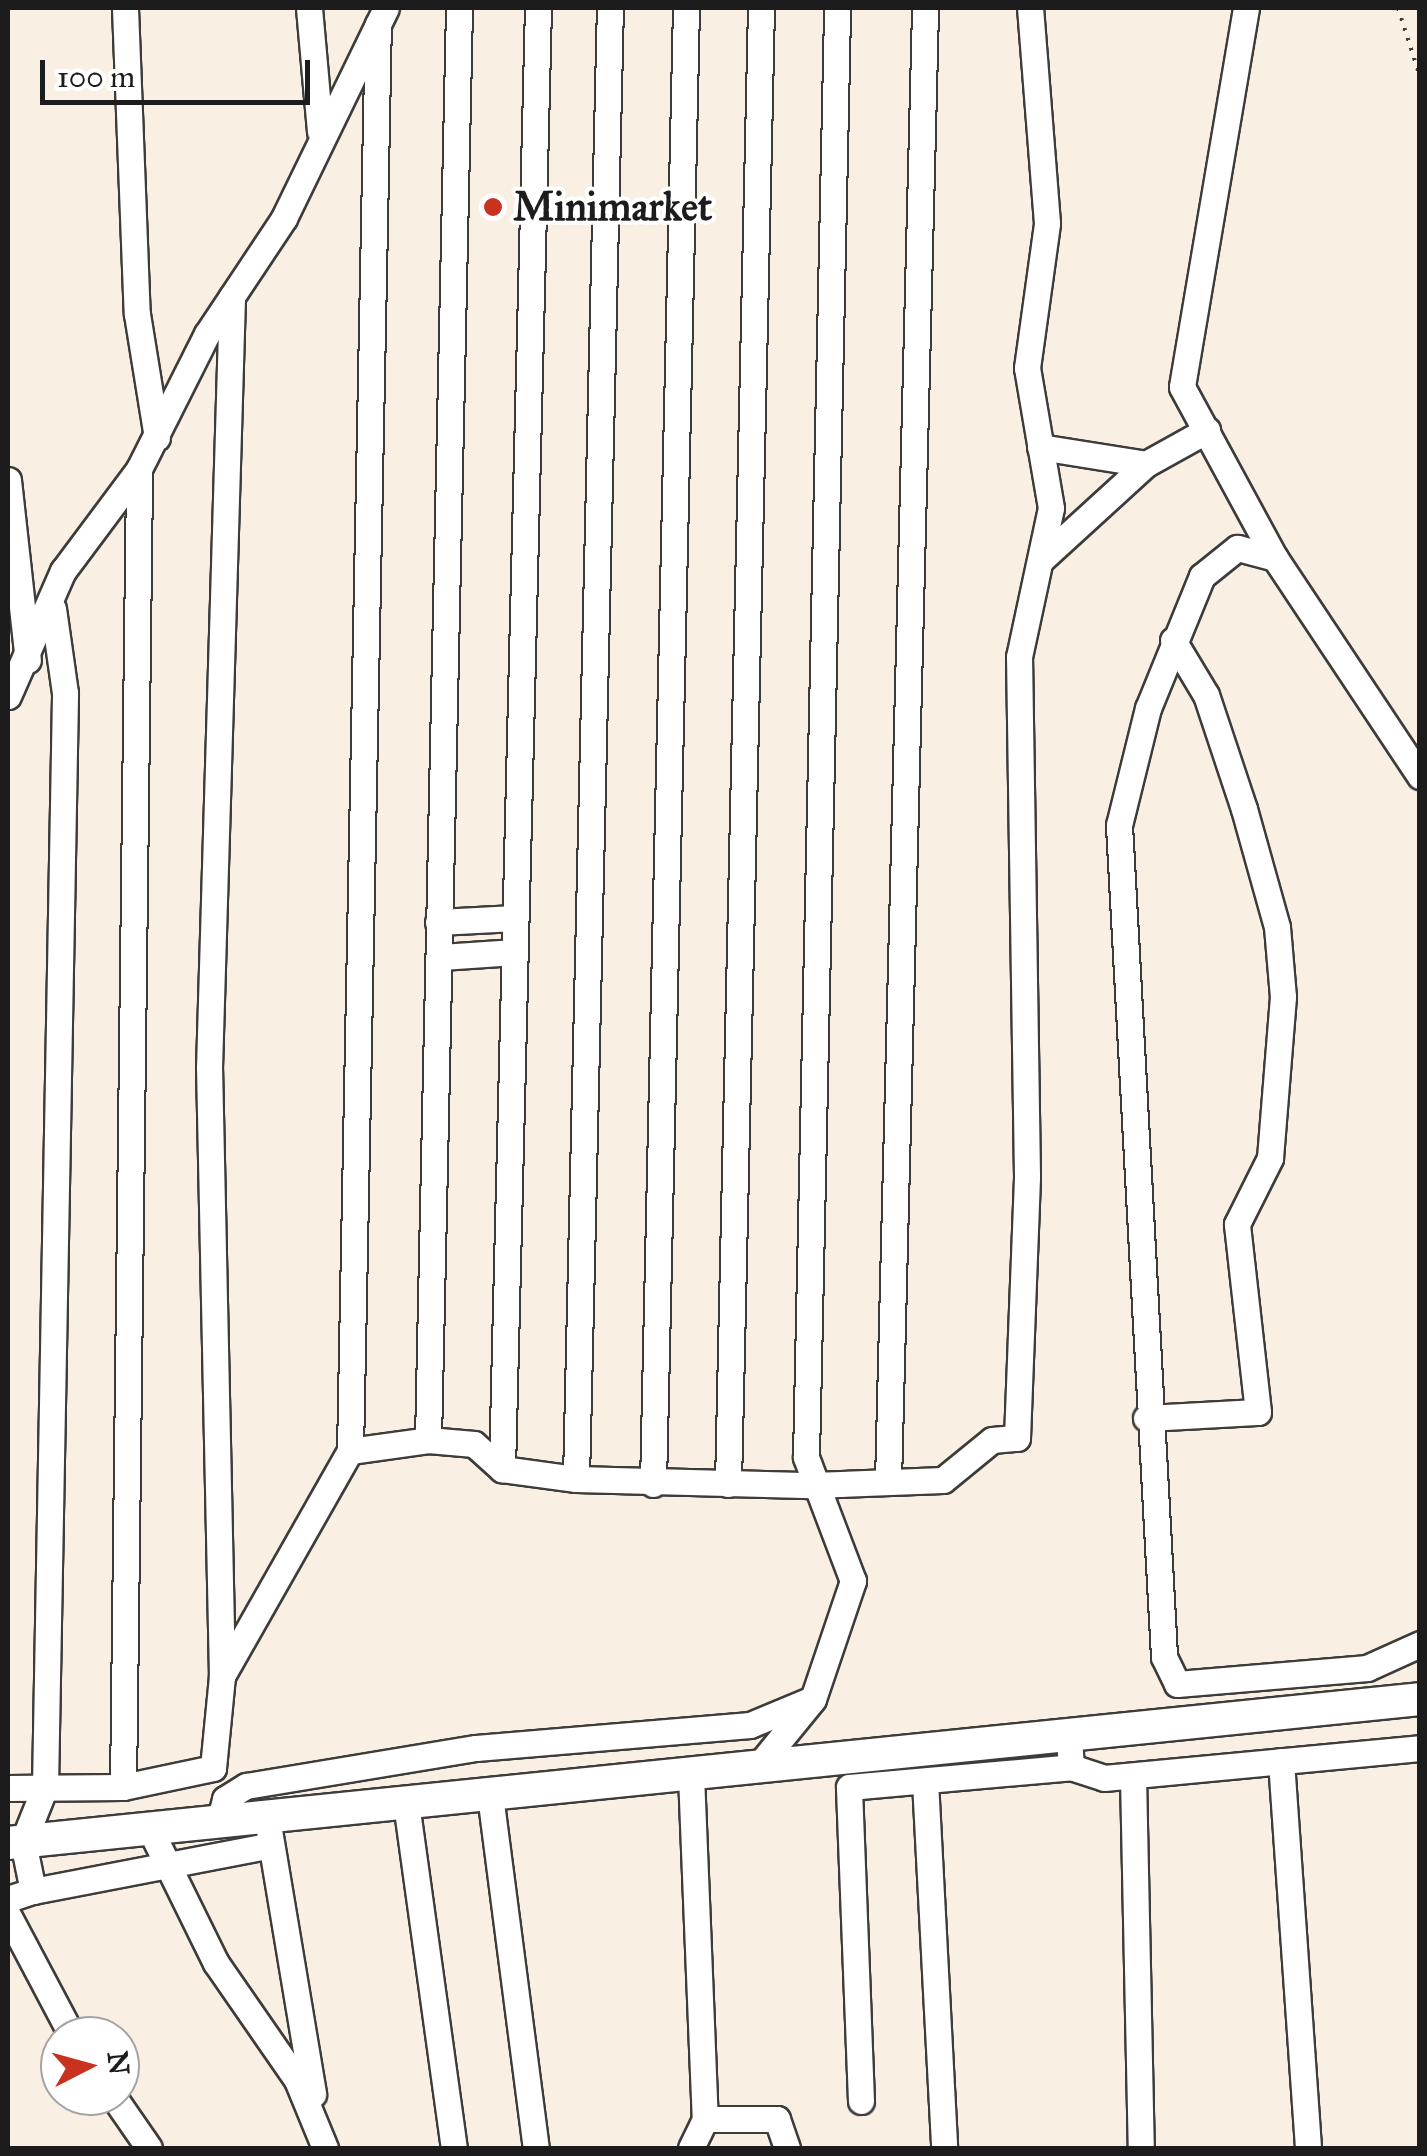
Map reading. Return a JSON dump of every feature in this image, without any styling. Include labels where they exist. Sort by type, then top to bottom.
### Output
[{"type":"main road","points":[[16,1827],[158,1844],[214,1823],[269,1831],[406,1803],[756,1769],[1070,1753],[1420,1699]]},
{"type":"street","points":[[126,8],[137,314],[157,437]]},
{"type":"street","points":[[310,8],[320,134]]},
{"type":"street","points":[[428,1440],[459,8]]},
{"type":"street","points":[[502,1469],[538,8]]},
{"type":"street","points":[[576,1479],[610,8]]},
{"type":"street","points":[[653,1484],[686,8]]},
{"type":"street","points":[[728,1484],[761,8]]},
{"type":"street","points":[[756,1769],[813,1699],[853,1581],[812,1485],[809,1235],[837,8]]},
{"type":"street","points":[[888,1482],[925,8]]},
{"type":"street","points":[[350,1451],[428,1440],[474,1444],[502,1469],[576,1479],[653,1484],[812,1485],[943,1480],[992,1440],[1017,1438],[1027,1176],[1017,972],[1019,657],[1051,508],[1027,368],[1047,222],[1030,8]]},
{"type":"street","points":[[1246,8],[1182,388],[1275,558],[1420,776]]},
{"type":"street","points":[[8,696],[53,609],[64,571],[138,469],[232,296],[284,218],[320,134],[382,16]]},
{"type":"street","points":[[222,1676],[350,1451],[382,16]]},
{"type":"street","points":[[214,1823],[213,1768],[222,1676],[209,1068],[232,296]]},
{"type":"street","points":[[1042,558],[1146,464],[1208,430]]},
{"type":"street","points":[[1040,447],[1146,464]]},
{"type":"street","points":[[122,1787],[138,469]]},
{"type":"street","points":[[8,480],[28,660]]},
{"type":"street","points":[[1275,558],[1254,548],[1217,556],[1174,640],[1120,826],[1146,1418],[1160,1624],[1177,1684],[1367,1668],[1420,1644]]},
{"type":"street","points":[[34,1891],[16,1827],[46,1787],[64,694],[53,609]]},
{"type":"street","points":[[1146,1418],[1258,1412],[1237,1224],[1270,1158],[1283,997],[1277,927],[1244,809],[1206,696],[1174,640]]},
{"type":"street","points":[[438,922],[516,918]]},
{"type":"street","points":[[441,956],[515,952]]},
{"type":"street","points":[[214,1823],[225,1799],[246,1786],[476,1748],[750,1726],[813,1699]]},
{"type":"street","points":[[861,2101],[849,1786],[925,1780],[1070,1753],[1133,1776],[1420,1748]]},
{"type":"street","points":[[1281,1761],[1308,2148]]},
{"type":"street","points":[[8,1788],[122,1787],[213,1768]]},
{"type":"street","points":[[691,2148],[705,2119],[692,1776]]},
{"type":"street","points":[[1133,1776],[1140,2148]]},
{"type":"street","points":[[925,1780],[944,2148]]},
{"type":"street","points":[[490,1796],[536,2148]]},
{"type":"street","points":[[406,1803],[454,2148]]},
{"type":"street","points":[[8,1899],[158,1844],[269,1831],[322,2142]]},
{"type":"street","points":[[158,1844],[216,1963],[297,2080],[322,2142]]},
{"type":"street","points":[[8,1915],[61,2016]]},
{"type":"street","points":[[127,2116],[149,2148]]},
{"type":"street","points":[[705,2119],[777,2119],[787,2148]]},
{"type":"path","points":[[1398,8],[1420,77]]},
{"type":"place","name":"Minimarket","points":[[493,207]]}]
